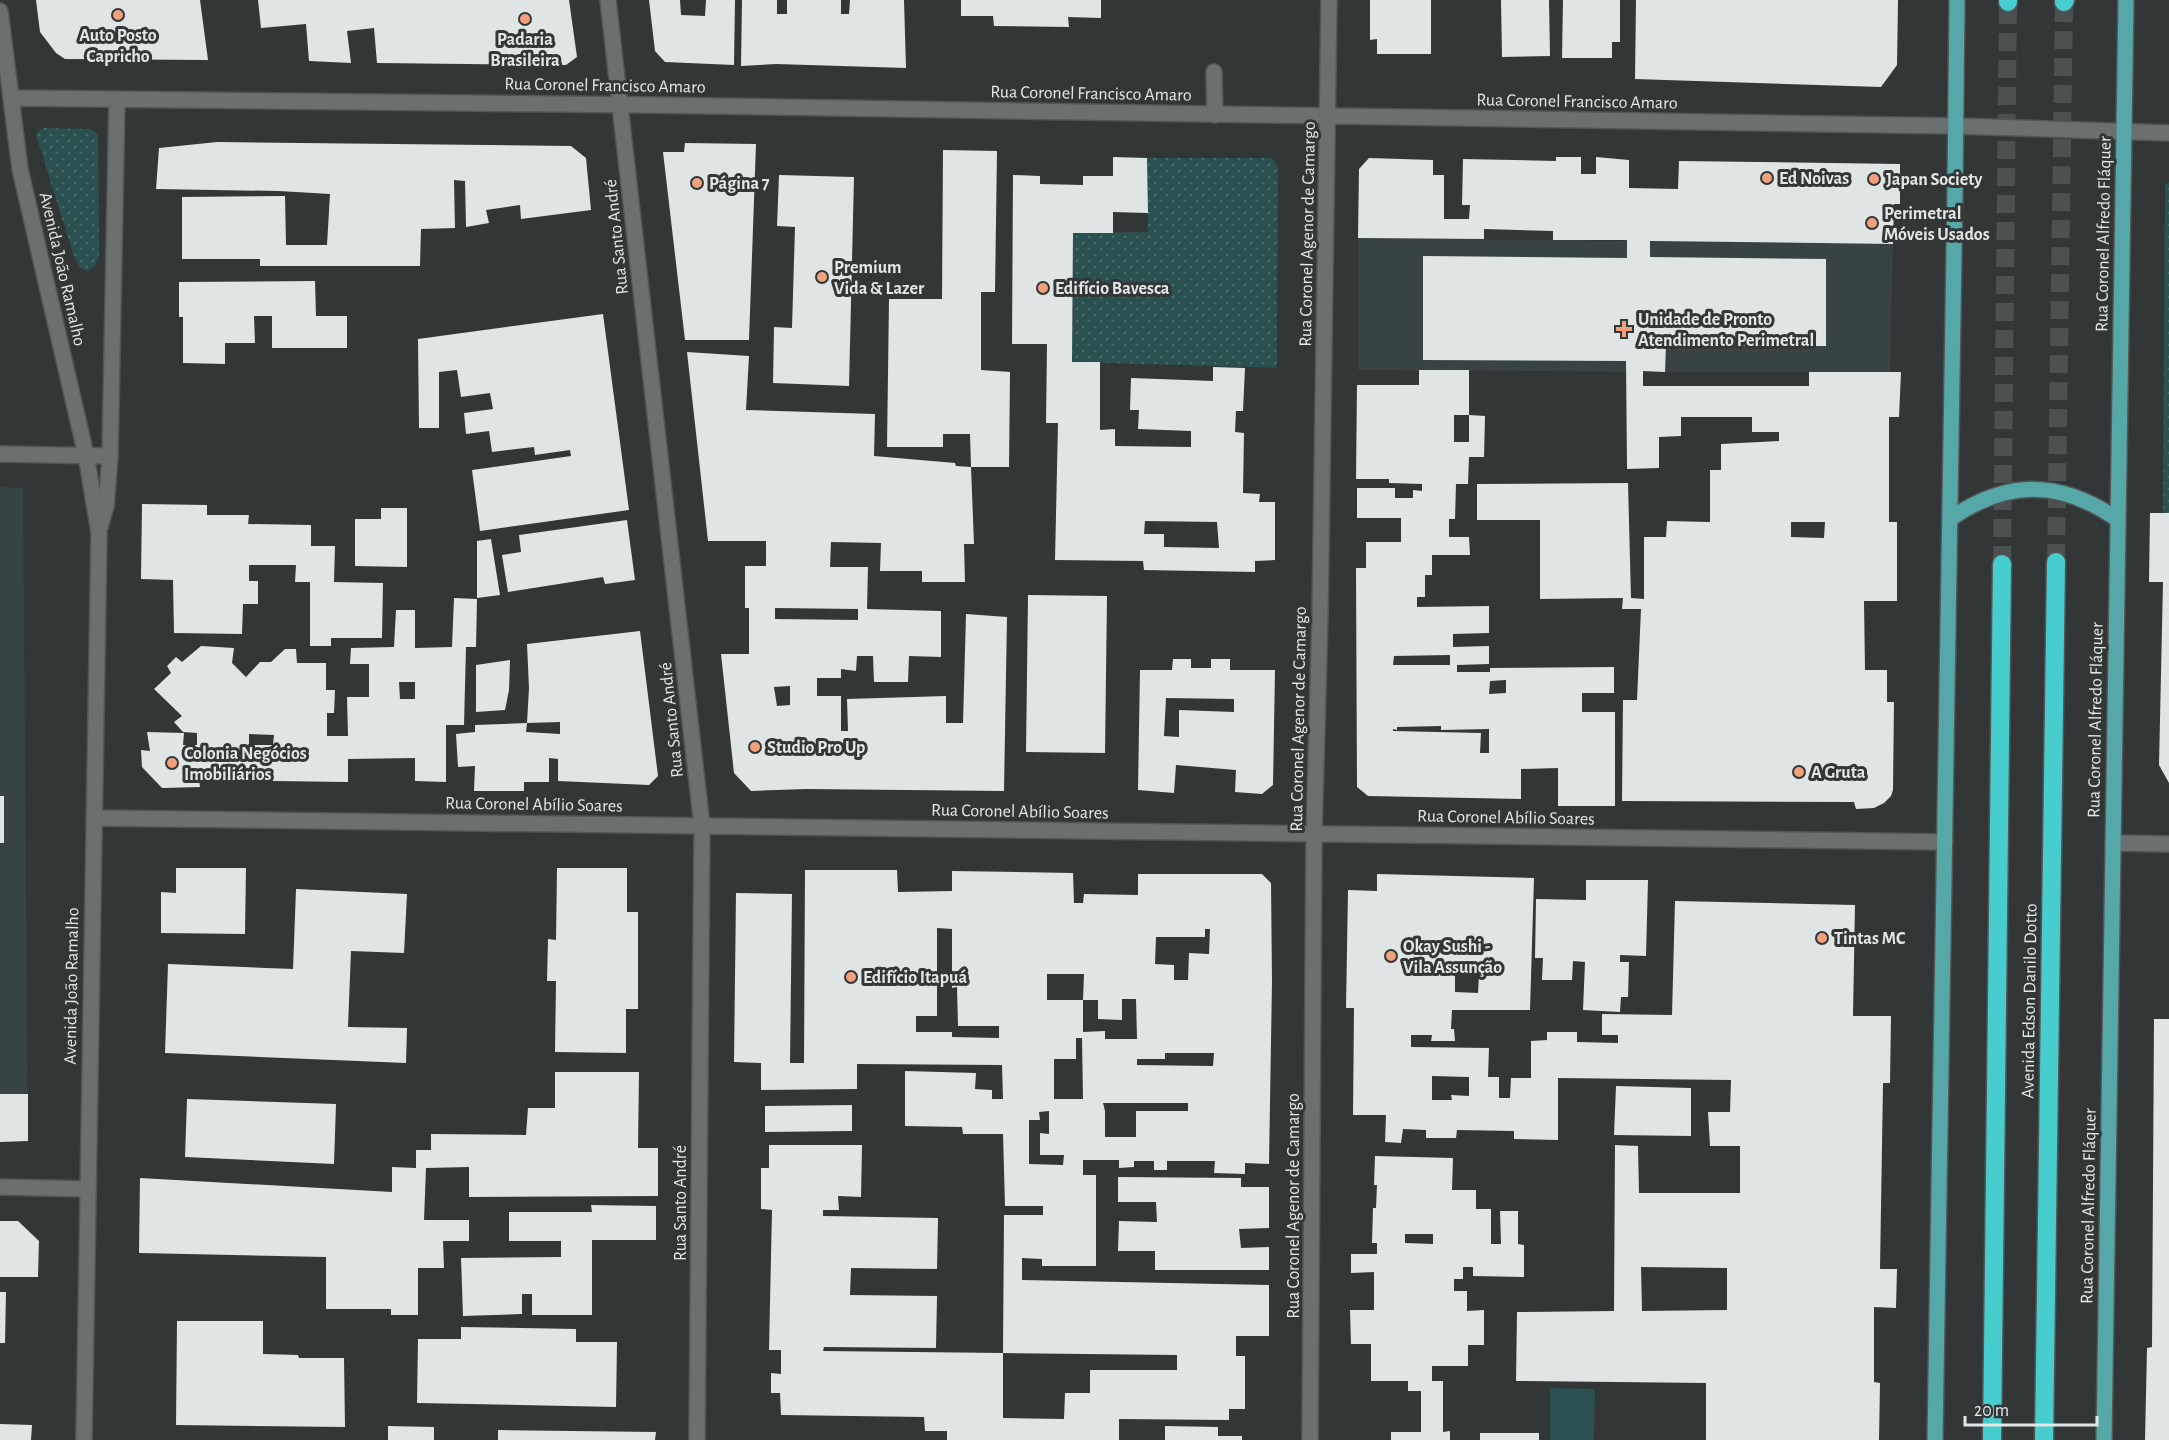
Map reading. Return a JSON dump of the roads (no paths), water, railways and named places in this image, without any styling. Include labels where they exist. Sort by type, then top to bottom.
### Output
[{"type":"highway","name":"Avenida Edson Danilo Dotto","points":[[2044,1440],[2056,562]]},
{"type":"highway","name":"Avenida Edson Danilo Dotto","points":[[1992,1440],[2002,564]]},
{"type":"main road","points":[[1935,1440],[1957,0]]},
{"type":"main road","name":"Rua Coronel Alfredo Fláquer","points":[[2104,1440],[2126,0]]},
{"type":"main road","points":[[1950,519],[1968,506],[1989,496],[2034,489],[2078,496],[2117,519]]},
{"type":"street","name":"Rua Santo André","points":[[608,0],[702,826],[697,1440]]},
{"type":"street","name":"Rua Coronel Agenor de Camargo","points":[[1310,1440],[1314,834],[1320,615],[1329,0]]},
{"type":"street","name":"Avenida João Ramalho","points":[[0,11],[20,170],[86,455],[99,533],[84,1440]]},
{"type":"street","points":[[1214,72],[1215,115]]},
{"type":"street","name":"Rua Coronel Francisco Amaro","points":[[12,98],[1956,126],[2169,133]]},
{"type":"street","name":"Avenida João Ramalho","points":[[99,533],[106,506],[110,456],[117,99]]},
{"type":"street","points":[[0,454],[110,456]]},
{"type":"street","name":"Rua Coronel Abílio Soares","points":[[94,818],[1945,842]]},
{"type":"street","points":[[2113,843],[2169,844]]},
{"type":"street","points":[[0,1187],[88,1189]]},
{"type":"tunnel","points":[[2002,564],[2008,2]]},
{"type":"tunnel","points":[[2056,562],[2064,2]]},
{"type":"place","name":"Auto Posto Capricho","points":[[118,15]]},
{"type":"place","name":"Padaria Brasileira","points":[[525,19]]},
{"type":"place","name":"Ed Noivas","points":[[1767,178]]},
{"type":"place","name":"Japan Society","points":[[1874,179]]},
{"type":"place","name":"Página 7","points":[[697,183]]},
{"type":"place","name":"Perimetral Móveis Usados","points":[[1872,223]]},
{"type":"place","name":"Premium Vida & Lazer","points":[[822,277]]},
{"type":"place","name":"Edifício Bavesca","points":[[1043,288]]},
{"type":"place","name":"Unidade de Pronto Atendimento Perimetral","points":[[1624,329]]},
{"type":"place","name":"Studio Pro Up","points":[[755,747]]},
{"type":"place","name":"Colonia Negócios Imobiliários","points":[[172,763]]},
{"type":"place","name":"A Gruta","points":[[1799,772]]},
{"type":"place","name":"Tintas MC","points":[[1822,938]]},
{"type":"place","name":"Okay Sushi - Vila Assunção","points":[[1391,956]]},
{"type":"place","name":"Edifício Itapuá","points":[[851,977]]}]
